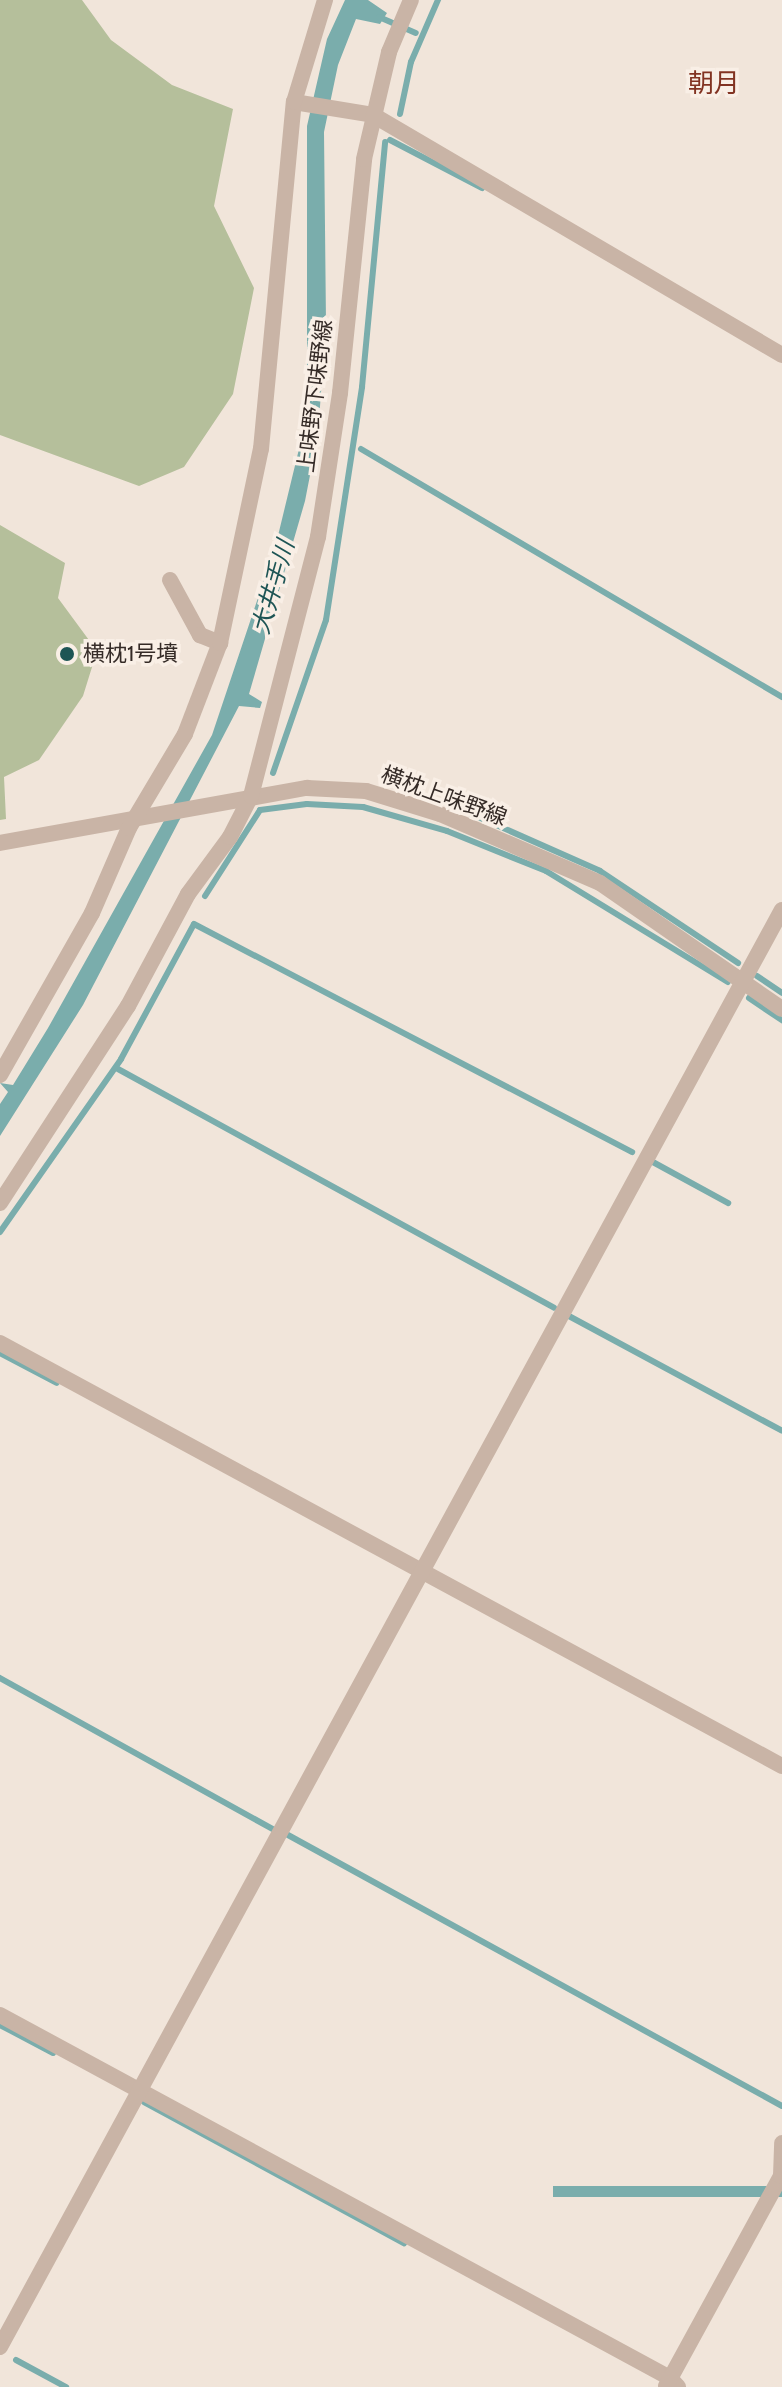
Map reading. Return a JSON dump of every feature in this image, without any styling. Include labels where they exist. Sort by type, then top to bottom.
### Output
[{"type":"street","points":[[2,1070],[92,913],[137,816],[185,734],[220,643],[261,449],[294,102],[325,0]]},
{"type":"street","name":"上味野下味野線","points":[[0,1203],[128,1006],[188,894],[230,837],[251,796],[318,537],[340,393],[357,208],[373,115],[389,52],[411,0]]},
{"type":"street","points":[[294,102],[373,115],[782,355]]},
{"type":"street","points":[[170,580],[200,635],[220,643]]},
{"type":"street","name":"横枕上味野線","points":[[0,843],[137,816],[307,788],[366,791],[440,814],[600,883],[782,1009]]},
{"type":"street","points":[[0,2347],[740,981],[782,910]]},
{"type":"street","points":[[0,1343],[782,1766]]},
{"type":"street","points":[[0,2015],[671,2384],[781,2176],[782,2143]]},
{"type":"green space","points":[[0,0],[82,0],[111,40],[172,85],[233,109],[214,206],[254,288],[233,394],[184,467],[139,486],[0,435]]},
{"type":"green space","points":[[0,525],[65,563],[58,598],[97,651],[83,696],[39,760],[4,777],[6,819],[0,820]]},
{"type":"water","name":"大井手川","points":[[345,0],[368,0],[387,13],[380,24],[356,19],[338,65],[324,132],[326,323],[318,434],[305,501],[249,694],[262,702],[260,708],[239,706],[83,1005],[0,1136],[0,1104],[8,1092],[0,1083],[13,1085],[48,1028],[212,735],[276,544],[299,449],[307,374],[307,126],[327,39]]},
{"type":"water","points":[[553,2186],[782,2186],[782,2197],[553,2197]]},
{"type":"waterway","points":[[400,114],[411,62],[438,0]]},
{"type":"waterway","points":[[379,17],[416,33]]},
{"type":"waterway","points":[[390,140],[482,188]]},
{"type":"waterway","points":[[273,773],[326,620],[362,387],[385,142]]},
{"type":"waterway","points":[[361,449],[782,697]]},
{"type":"waterway","points":[[205,896],[260,810],[307,804],[363,807],[447,831],[546,871],[728,982]]},
{"type":"waterway","points":[[449,804],[600,871],[738,963]]},
{"type":"waterway","points":[[0,1232],[121,1059],[194,924],[632,1152]]},
{"type":"waterway","points":[[757,976],[782,993]]},
{"type":"waterway","points":[[749,998],[782,1020]]},
{"type":"waterway","points":[[118,1069],[554,1308]]},
{"type":"waterway","points":[[651,1161],[728,1203]]},
{"type":"waterway","points":[[567,1315],[782,1431]]},
{"type":"waterway","points":[[0,1353],[57,1383]]},
{"type":"waterway","points":[[0,1678],[274,1830]]},
{"type":"waterway","points":[[288,1835],[782,2106]]},
{"type":"waterway","points":[[0,2025],[53,2053]]},
{"type":"waterway","points":[[144,2102],[404,2243]]},
{"type":"waterway","points":[[16,2360],[66,2387]]},
{"type":"place","name":"横枕1号墳","points":[[67,654]]},
{"type":"district","name":"朝月","points":[[714,84]]}]
